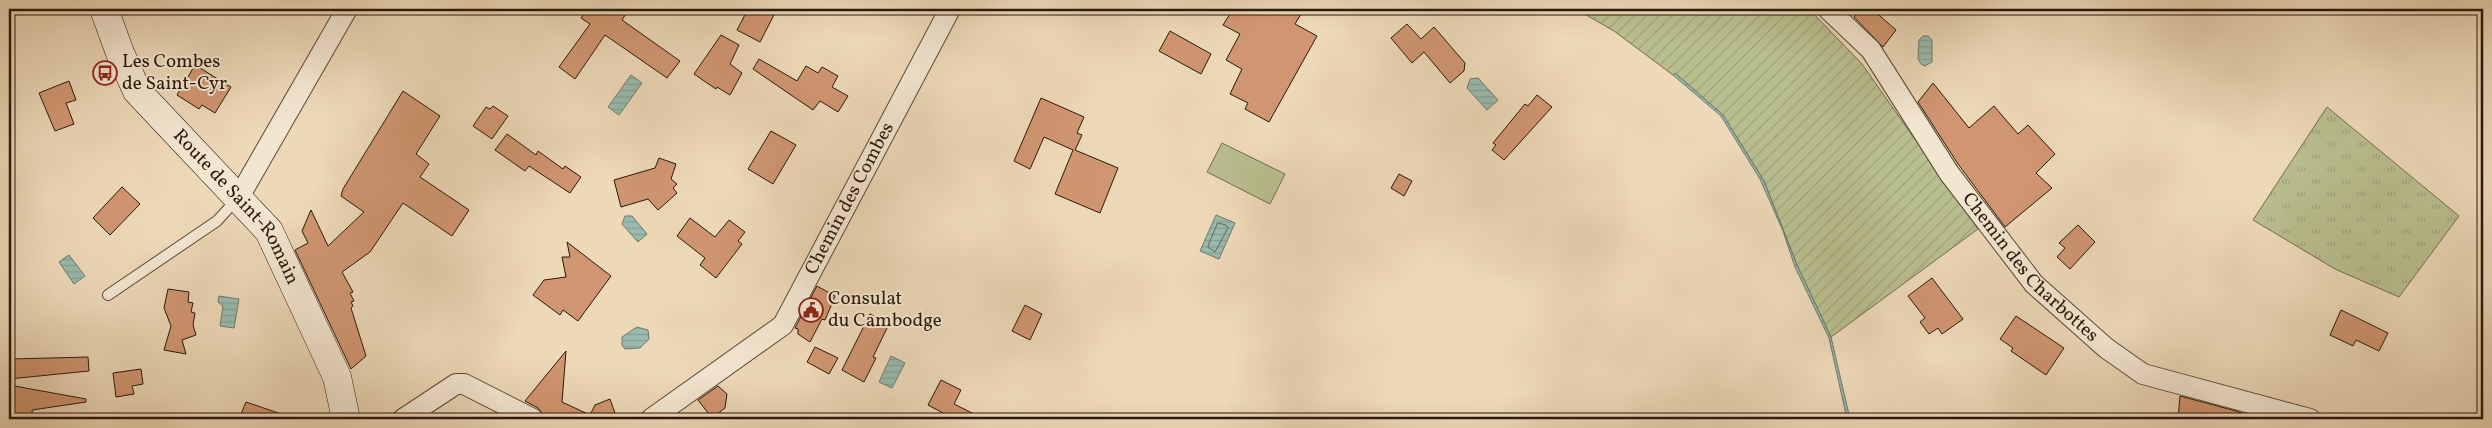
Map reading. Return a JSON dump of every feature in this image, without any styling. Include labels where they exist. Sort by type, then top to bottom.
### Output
[{"type":"main road","name":"Route de Saint-Romain","points":[[104,9],[123,61],[137,91],[269,231],[337,377],[346,419]]},
{"type":"street","points":[[239,197],[347,9]]},
{"type":"street","name":"Chemin des Combes","points":[[651,419],[783,324],[950,9]]},
{"type":"street","name":"Chemin des Charbottes","points":[[1828,9],[1870,50],[1949,173],[2034,284],[2106,348],[2143,374],[2310,419]]},
{"type":"street","points":[[403,419],[456,384],[464,384],[533,419]]},
{"type":"lane","points":[[108,295],[217,221],[239,197]]},
{"type":"green space","points":[[1576,9],[1809,9],[1862,64],[1978,229],[1831,337],[1797,265],[1764,181],[1723,115],[1675,73],[1673,75],[1614,31]]},
{"type":"green space","points":[[2327,107],[2459,216],[2399,297],[2335,269],[2253,220]]},
{"type":"green space","points":[[1222,143],[1285,174],[1270,204],[1207,172]]},
{"type":"water","points":[[1923,36],[1928,36],[1932,40],[1932,62],[1925,66],[1918,59],[1919,40]]},
{"type":"water","points":[[1675,73],[1723,115],[1764,181],[1797,265],[1831,337],[1850,419],[1847,419],[1829,338],[1795,267],[1783,231],[1760,179],[1721,116],[1673,75]]},
{"type":"water","points":[[631,75],[642,83],[619,115],[608,107]]},
{"type":"water","points":[[1478,78],[1498,100],[1487,110],[1467,88],[1470,79]]},
{"type":"water","points":[[1216,215],[1235,223],[1219,259],[1200,251]]},
{"type":"water","points":[[625,216],[632,216],[647,234],[638,242],[622,224]]},
{"type":"water","points":[[69,255],[85,276],[74,284],[59,262]]},
{"type":"water","points":[[219,296],[239,299],[234,328],[220,326],[223,306],[218,302]]},
{"type":"water","points":[[637,327],[648,330],[649,339],[640,348],[625,349],[622,345],[622,337]]},
{"type":"water","points":[[891,356],[905,363],[892,388],[879,382]]},
{"type":"building","points":[[588,9],[629,9],[622,20],[680,61],[667,78],[605,35],[575,79],[559,67],[590,24],[581,18]]},
{"type":"building","points":[[748,9],[777,9],[760,42],[737,30]]},
{"type":"building","points":[[1233,9],[1304,9],[1295,24],[1317,36],[1269,122],[1245,109],[1248,103],[1230,94],[1242,69],[1226,60],[1240,34],[1223,25]]},
{"type":"building","points":[[1860,9],[1872,9],[1896,30],[1883,47],[1854,17]]},
{"type":"building","points":[[1407,24],[1421,39],[1434,27],[1465,63],[1464,71],[1450,83],[1424,52],[1412,63],[1391,38]]},
{"type":"building","points":[[1170,31],[1211,54],[1201,74],[1159,51]]},
{"type":"building","points":[[721,35],[739,45],[730,64],[742,73],[730,95],[717,87],[716,89],[694,74]]},
{"type":"building","points":[[759,59],[797,81],[806,66],[818,73],[822,67],[838,76],[832,87],[848,96],[838,112],[820,101],[813,110],[753,69]]},
{"type":"building","points":[[195,65],[231,87],[215,113],[202,105],[199,109],[177,95]]},
{"type":"building","points":[[69,81],[76,100],[66,103],[74,124],[55,131],[39,93]]},
{"type":"building","points":[[1933,83],[1969,128],[1994,106],[2018,134],[2028,125],[2055,154],[2036,173],[2052,188],[2005,227],[1958,164],[1918,102]]},
{"type":"building","points":[[403,91],[440,116],[416,154],[429,164],[420,177],[469,210],[452,236],[403,203],[370,252],[342,272],[353,292],[350,293],[354,301],[351,302],[353,306],[351,308],[366,356],[351,369],[295,250],[308,243],[302,231],[311,210],[328,246],[364,212],[341,196],[343,189]]},
{"type":"building","points":[[1537,95],[1552,107],[1504,160],[1492,150],[1496,145],[1493,143],[1525,104],[1528,106]]},
{"type":"building","points":[[1041,98],[1084,117],[1077,133],[1082,135],[1075,150],[1118,168],[1100,213],[1055,194],[1073,150],[1044,137],[1030,169],[1014,161]]},
{"type":"building","points":[[493,106],[508,116],[492,139],[473,126],[486,107],[490,109]]},
{"type":"building","points":[[771,131],[796,145],[773,184],[748,169]]},
{"type":"building","points":[[507,134],[536,155],[538,151],[563,169],[565,166],[581,177],[570,193],[529,166],[525,171],[495,150]]},
{"type":"building","points":[[659,158],[676,164],[671,179],[677,184],[673,188],[677,193],[658,210],[648,199],[621,207],[614,180],[655,168]]},
{"type":"building","points":[[1399,174],[1412,181],[1404,196],[1391,188]]},
{"type":"building","points":[[122,187],[140,204],[110,235],[93,218]]},
{"type":"building","points":[[690,218],[715,237],[729,220],[745,232],[738,241],[742,244],[716,278],[700,265],[705,258],[677,236]]},
{"type":"building","points":[[2078,225],[2095,242],[2070,269],[2057,257],[2065,248],[2059,243]]},
{"type":"building","points":[[567,242],[611,276],[578,321],[563,310],[560,315],[533,295],[544,280],[566,277],[562,257],[570,257]]},
{"type":"building","points":[[1932,278],[1963,319],[1942,334],[1938,328],[1929,334],[1920,322],[1925,318],[1908,296]]},
{"type":"building","points":[[817,286],[835,296],[825,320],[822,319],[810,342],[798,334],[798,329],[795,328]]},
{"type":"building","points":[[168,289],[189,292],[188,302],[193,303],[191,312],[195,313],[193,325],[196,335],[182,340],[186,354],[164,350],[171,326],[164,308]]},
{"type":"building","points":[[1025,305],[1042,314],[1030,340],[1012,331]]},
{"type":"building","points":[[2341,310],[2388,333],[2379,351],[2356,340],[2353,346],[2330,335]]},
{"type":"building","points":[[870,314],[889,324],[873,357],[876,358],[864,382],[842,370]]},
{"type":"building","points":[[2016,316],[2064,348],[2046,375],[2011,351],[2013,348],[2000,339]]},
{"type":"building","points":[[815,347],[838,358],[829,374],[807,362]]},
{"type":"building","points":[[566,351],[562,402],[590,415],[595,405],[610,399],[617,419],[551,419],[544,416],[538,408],[525,401]]},
{"type":"building","points":[[88,357],[89,371],[9,379],[11,359]]},
{"type":"building","points":[[141,369],[143,384],[132,386],[134,394],[116,397],[113,373]]},
{"type":"building","points":[[941,380],[961,390],[954,404],[984,419],[940,419],[943,413],[928,405]]},
{"type":"building","points":[[9,385],[86,399],[86,402],[32,410],[33,419],[9,419]]},
{"type":"building","points":[[718,386],[727,394],[725,408],[712,418],[698,400]]},
{"type":"building","points":[[2180,396],[2236,411],[2252,417],[2252,419],[2178,419]]},
{"type":"building","points":[[246,402],[290,417],[289,419],[239,419]]},
{"type":"place","name":"Les Combes de Saint-Cyr","points":[[105,73]]},
{"type":"place","name":"Consulat du Cambodge","points":[[811,310]]}]
